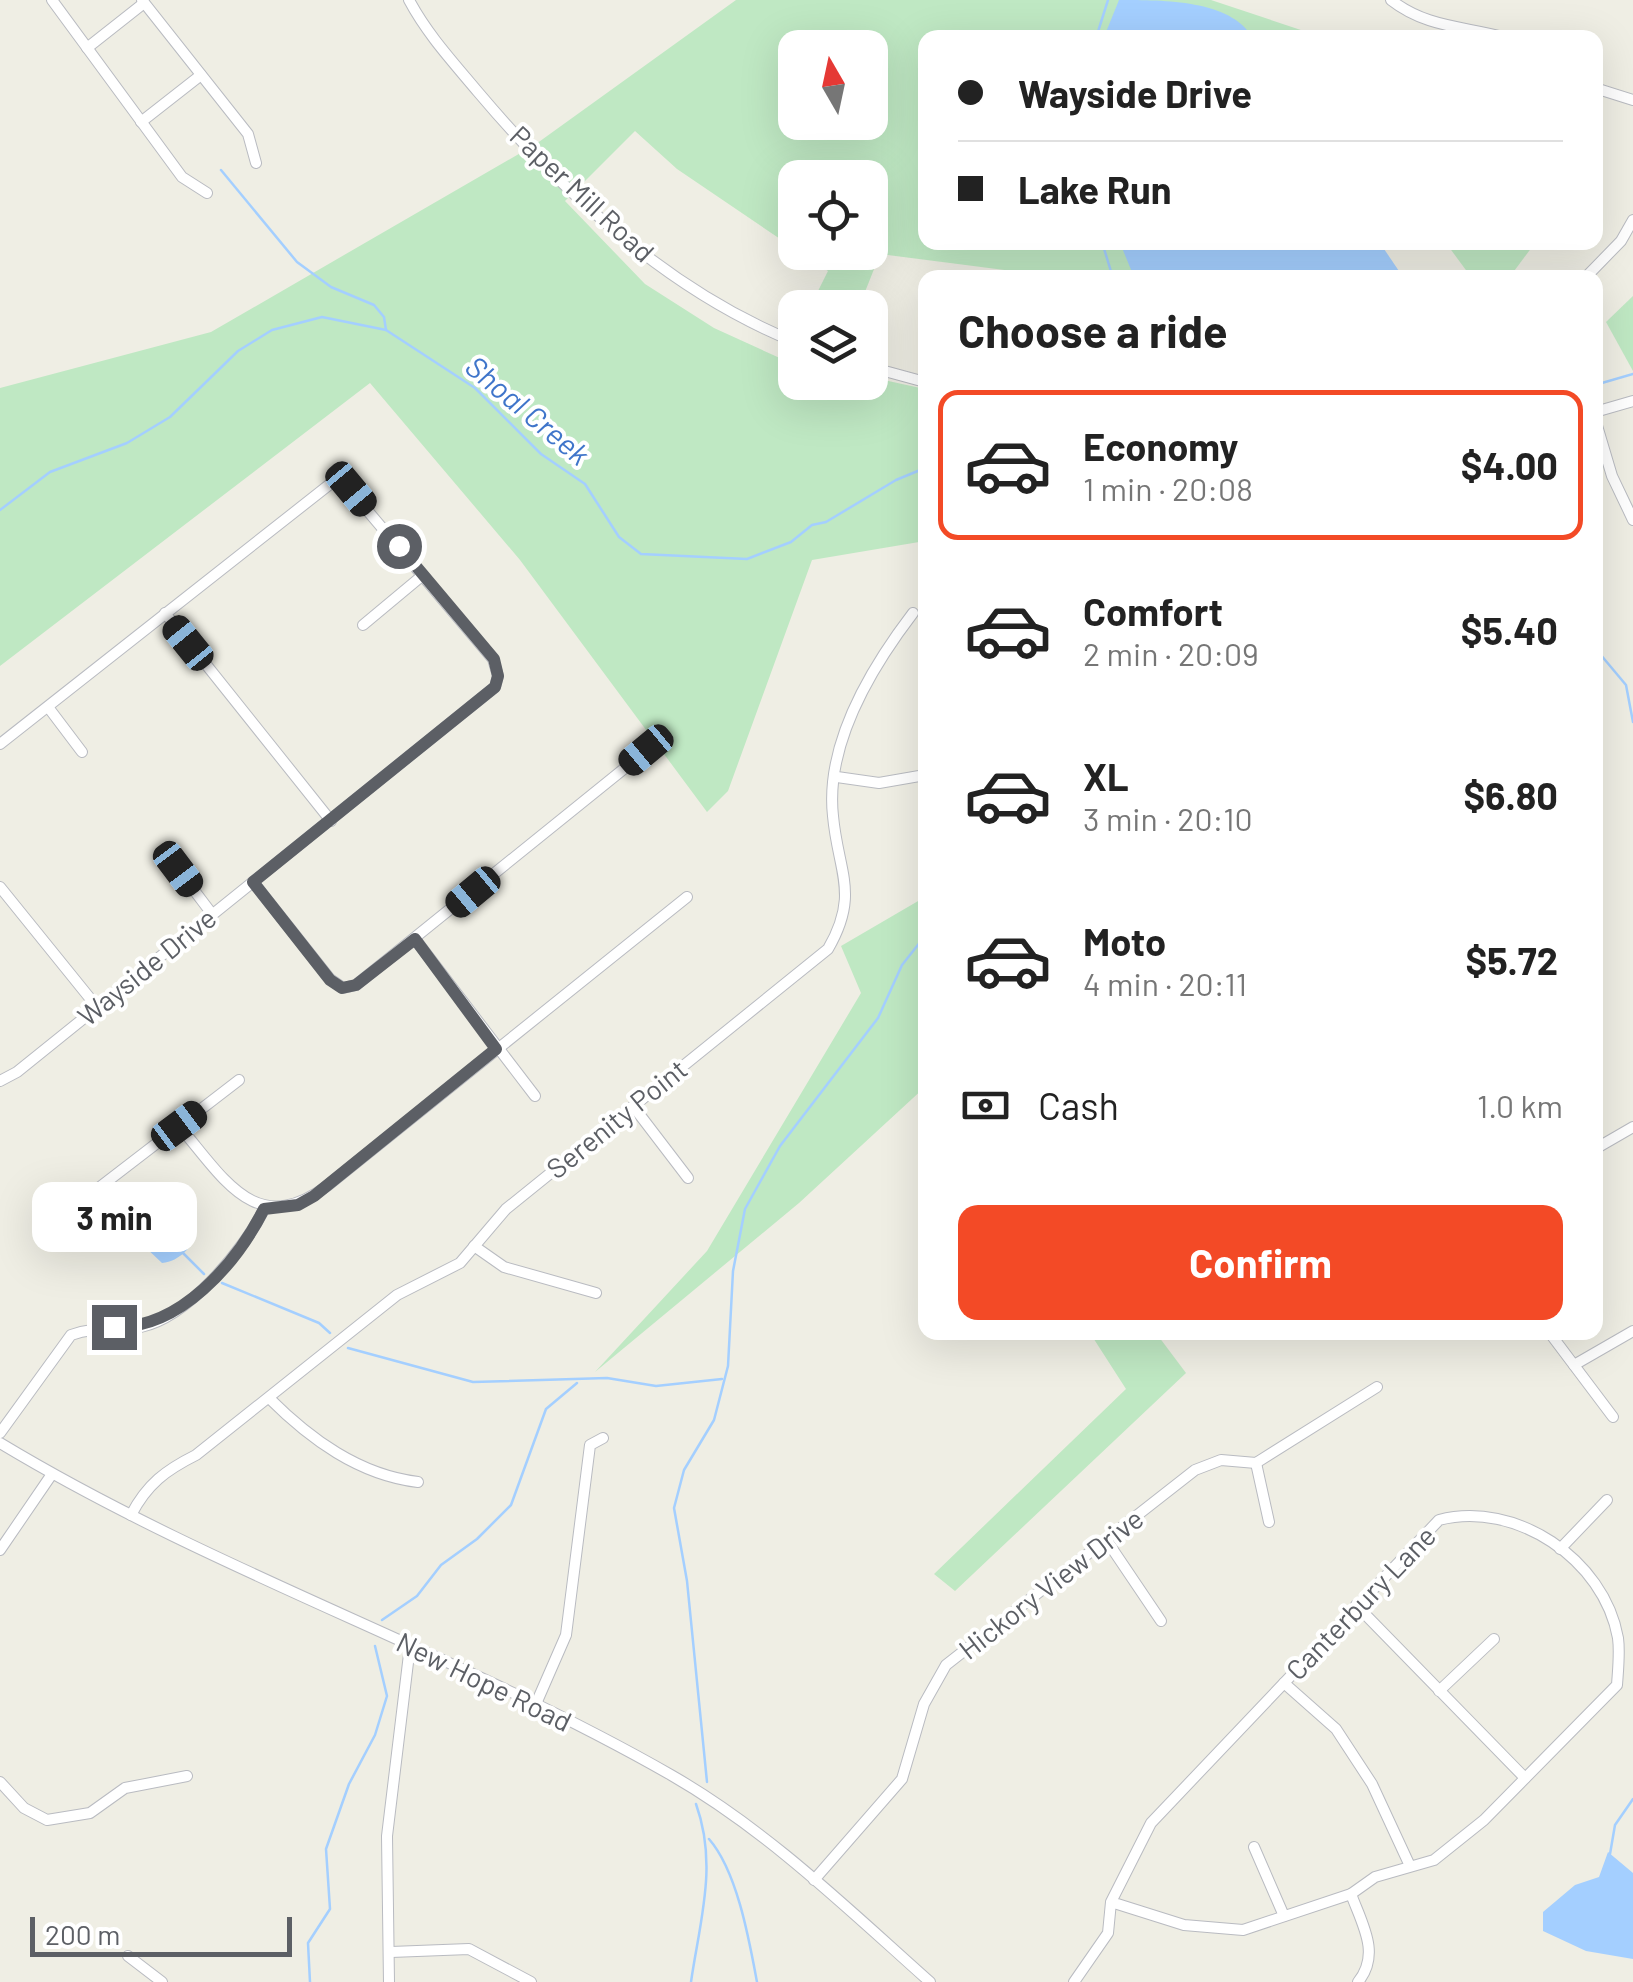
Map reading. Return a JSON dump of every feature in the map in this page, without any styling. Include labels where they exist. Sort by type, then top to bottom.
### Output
[{"type":"street","points":[[52,0],[182,177],[207,193]]},
{"type":"street","name":"Paper Mill Road","points":[[409,0],[424,28],[515,136],[614,230],[690,289],[778,335]]},
{"type":"street","points":[[1391,0],[1442,27],[1459,30]]},
{"type":"street","points":[[87,48],[143,2],[248,134],[256,163]]},
{"type":"street","points":[[141,122],[202,75]]},
{"type":"street","points":[[1603,91],[1633,100]]},
{"type":"street","points":[[1593,270],[1621,242],[1633,220]]},
{"type":"street","points":[[888,372],[918,380]]},
{"type":"street","points":[[1603,409],[1633,400]]},
{"type":"street","points":[[1603,446],[1633,520]]},
{"type":"street","name":"Wayside Drive","points":[[0,744],[339,477],[494,659],[498,676],[495,687],[0,1081]]},
{"type":"street","points":[[363,625],[423,574]]},
{"type":"street","points":[[165,613],[331,820]]},
{"type":"street","name":"Serenity Point","points":[[132,1515],[146,1489],[162,1474],[196,1456],[396,1295],[460,1263],[506,1208],[828,949],[842,924],[848,894],[832,815],[836,777],[861,690],[913,613]]},
{"type":"street","points":[[48,707],[82,752]]},
{"type":"street","points":[[253,882],[330,980],[342,988],[356,985],[646,750]]},
{"type":"street","points":[[836,777],[879,783],[918,776]]},
{"type":"street","points":[[178,869],[212,914]]},
{"type":"street","points":[[0,887],[97,1007]]},
{"type":"street","points":[[179,1126],[243,1195],[264,1209],[298,1205],[686,897]]},
{"type":"street","points":[[415,939],[534,1096]]},
{"type":"street","points":[[96,1190],[239,1080]]},
{"type":"street","points":[[633,1106],[688,1178]]},
{"type":"street","points":[[1603,1145],[1633,1128]]},
{"type":"street","points":[[0,1432],[71,1335],[86,1329],[146,1326],[166,1316],[232,1262],[264,1209]]},
{"type":"street","points":[[474,1246],[504,1267],[596,1293]]},
{"type":"street","points":[[1574,1365],[1633,1331]]},
{"type":"street","points":[[1555,1340],[1613,1417]]},
{"type":"street","name":"Hickory View Drive","points":[[814,1880],[902,1779],[924,1704],[946,1665],[1195,1470],[1221,1460],[1256,1463],[1378,1387]]},
{"type":"street","points":[[268,1398],[310,1439],[392,1479],[418,1482]]},
{"type":"street","points":[[535,1706],[566,1635],[590,1445],[603,1438]]},
{"type":"street","name":"New Hope Road","points":[[0,1443],[132,1515],[670,1774],[750,1828],[930,1982]]},
{"type":"street","points":[[1256,1463],[1270,1522]]},
{"type":"street","points":[[0,1550],[52,1474]]},
{"type":"street","points":[[1560,1549],[1607,1500]]},
{"type":"street","name":"Canterbury Lane","points":[[1074,1982],[1108,1933],[1111,1902],[1151,1823],[1439,1520],[1468,1513],[1494,1515],[1528,1527],[1560,1549],[1604,1600],[1618,1638],[1618,1685],[1484,1820],[1434,1860],[1376,1878],[1351,1894],[1243,1930],[1184,1925],[1111,1902]]},
{"type":"street","points":[[1107,1541],[1162,1621]]},
{"type":"street","points":[[1356,1605],[1524,1778]]},
{"type":"street","points":[[1439,1691],[1494,1639]]},
{"type":"street","points":[[389,1982],[387,1836],[410,1646]]},
{"type":"street","points":[[1284,1683],[1336,1729],[1372,1784],[1410,1866]]},
{"type":"street","points":[[0,1782],[24,1808],[47,1820],[90,1812],[125,1788],[187,1776]]},
{"type":"street","points":[[1254,1847],[1284,1916]]},
{"type":"street","points":[[1351,1894],[1371,1952],[1370,1968],[1358,1982]]},
{"type":"street","points":[[391,1952],[469,1949],[531,1982]]},
{"type":"street","points":[[128,1956],[162,1982]]},
{"type":"green space","points":[[736,0],[1211,0],[1301,30],[918,30],[918,250],[1244,250],[1256,270],[1005,270],[888,255],[888,160],[778,160],[778,237],[677,169],[635,131],[565,201],[645,284],[714,328],[778,357],[778,400],[888,400],[888,381],[918,387],[918,542],[812,560],[728,791],[707,812],[520,560],[370,383],[0,666],[0,388],[211,332],[536,144]]},
{"type":"green space","points":[[1451,250],[1530,250],[1515,270],[1466,270]]},
{"type":"green space","points":[[874,270],[866,290],[818,290],[828,271]]},
{"type":"green space","points":[[1633,296],[1633,371],[1606,322]]},
{"type":"green space","points":[[918,901],[918,1093],[799,1203],[595,1372],[707,1251],[861,993],[841,946]]},
{"type":"green space","points":[[1094,1340],[1161,1340],[1186,1373],[955,1591],[934,1574],[1126,1389]]},
{"type":"water","points":[[1119,0],[1175,2],[1212,9],[1246,30],[1107,30]]},
{"type":"water","points":[[1123,250],[1385,250],[1398,270],[1131,270]]},
{"type":"water","points":[[165,1198],[185,1208],[197,1229],[185,1252],[162,1263],[143,1245],[133,1224],[141,1203]]},
{"type":"water","points":[[1608,1852],[1633,1873],[1633,1959],[1586,1951],[1543,1931],[1543,1912],[1575,1885],[1599,1877]]},
{"type":"waterway","points":[[1099,30],[1108,0]]},
{"type":"waterway","points":[[221,170],[297,262],[331,287],[374,305],[384,317],[386,330]]},
{"type":"waterway","points":[[1104,250],[1111,270]]},
{"type":"waterway","name":"Shoal Creek","points":[[0,510],[50,472],[127,443],[170,417],[238,351],[272,330],[322,317],[386,330],[475,388],[541,454],[585,484],[619,537],[641,554],[747,559],[791,542],[812,525],[826,522],[918,471]]},
{"type":"waterway","name":"Shoal Creek","points":[[1603,383],[1633,374]]},
{"type":"waterway","points":[[1603,658],[1626,685],[1633,722]]},
{"type":"waterway","points":[[707,1782],[687,1581],[674,1508],[684,1470],[714,1420],[728,1366],[733,1271],[745,1209],[780,1146],[878,1018],[902,965],[918,945]]},
{"type":"waterway","points":[[183,1253],[204,1274]]},
{"type":"waterway","points":[[222,1283],[319,1323],[330,1333]]},
{"type":"waterway","points":[[348,1348],[473,1382],[607,1378],[656,1386],[722,1379]]},
{"type":"waterway","points":[[382,1620],[417,1596],[441,1565],[477,1539],[511,1505],[546,1409],[577,1383]]},
{"type":"waterway","points":[[310,1982],[308,1943],[330,1909],[326,1849],[349,1784],[375,1735],[387,1696],[375,1646]]},
{"type":"waterway","points":[[1610,1854],[1615,1825],[1633,1799]]},
{"type":"waterway","points":[[691,1982],[706,1871],[706,1849],[696,1804]]},
{"type":"waterway","points":[[709,1839],[734,1887],[757,1982]]},
{"type":"route","points":[[114,1327],[146,1326],[166,1316],[232,1262],[264,1209],[298,1205],[314,1196],[496,1049],[415,939],[356,985],[342,988],[330,980],[253,882],[495,687],[498,676],[494,659],[399,546]]}]
